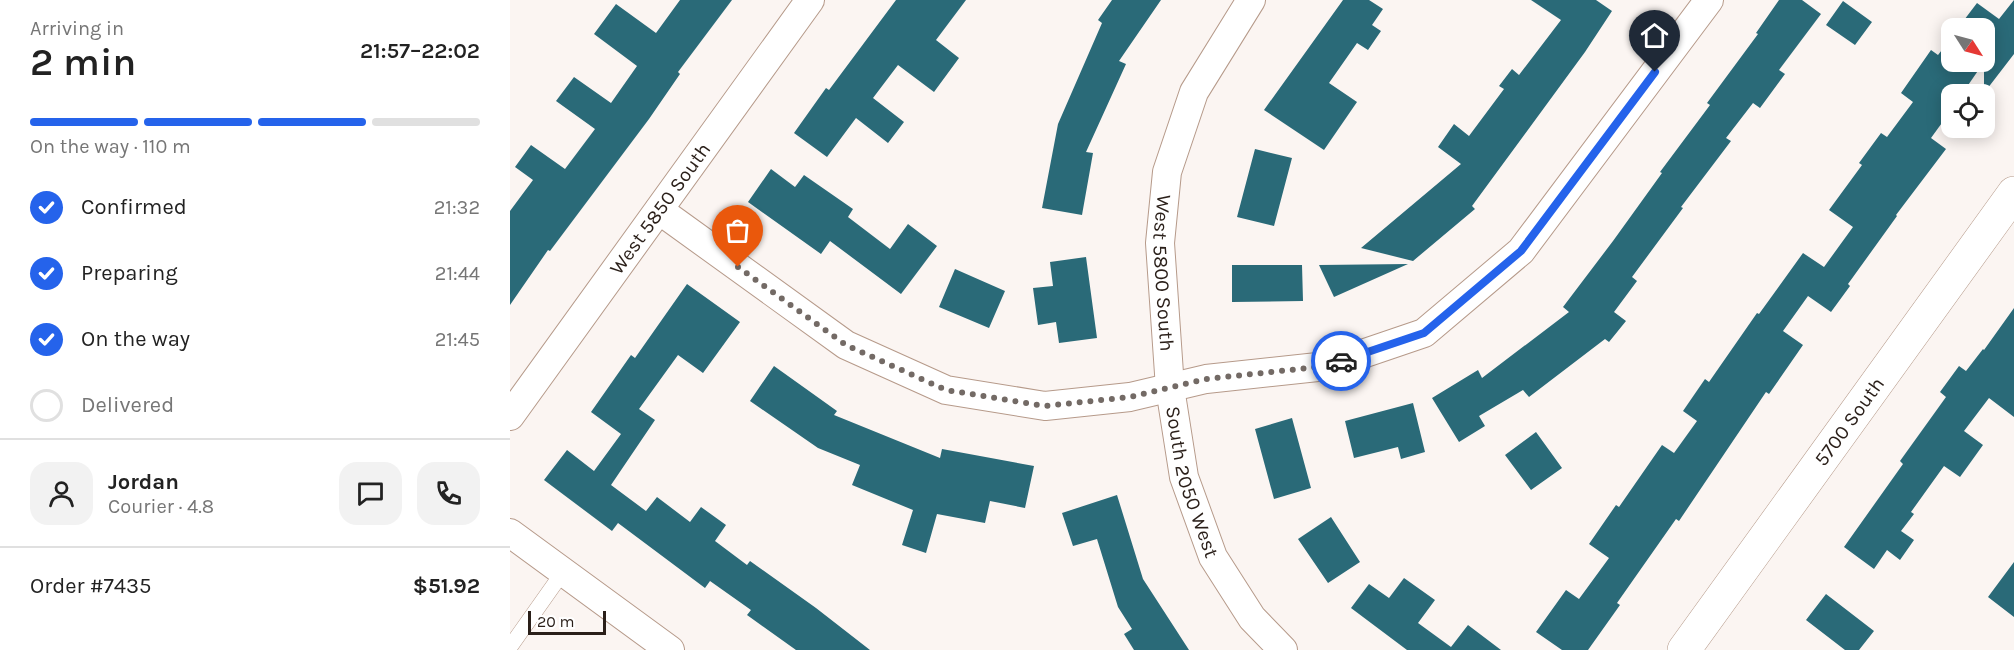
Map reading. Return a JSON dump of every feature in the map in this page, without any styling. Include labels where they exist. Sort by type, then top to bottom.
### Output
[{"type":"street","name":"West 5850 South","points":[[510,416],[810,0]]},
{"type":"street","name":"West 5800 South","points":[[1170,387],[1161,243],[1167,172],[1194,92],[1251,0]]},
{"type":"street","points":[[1170,387],[1206,379],[1327,366],[1424,333],[1521,251],[1709,0]]},
{"type":"street","name":"5700 South","points":[[1684,650],[2014,193]]},
{"type":"street","name":"South 2050 West","points":[[659,210],[846,345],[946,390],[1045,406],[1130,397],[1170,387],[1184,477],[1214,557],[1252,618],[1283,650]]},
{"type":"street","points":[[510,533],[670,650]]},
{"type":"lane","points":[[510,647],[563,572]]},
{"type":"building","points":[[680,0],[732,0],[678,72],[680,74],[649,119],[550,251],[548,250],[510,305],[510,211],[533,180],[515,167],[531,145],[565,169],[595,129],[556,101],[574,77],[611,103],[637,66],[594,34],[616,4],[656,33]]},
{"type":"building","points":[[896,0],[966,0],[936,40],[959,58],[934,92],[898,65],[873,98],[904,122],[888,143],[856,118],[827,157],[794,133],[826,88],[829,90]]},
{"type":"building","points":[[1112,0],[1161,0],[1119,61],[1126,64],[1086,152],[1093,153],[1082,215],[1042,208],[1058,124],[1102,23],[1098,20]]},
{"type":"building","points":[[1343,0],[1369,0],[1383,9],[1372,25],[1381,31],[1368,50],[1357,43],[1329,83],[1357,102],[1324,150],[1264,110]]},
{"type":"building","points":[[1531,0],[1596,0],[1612,11],[1585,52],[1472,206],[1475,209],[1413,261],[1361,248],[1461,164],[1438,147],[1454,124],[1469,136],[1504,89],[1499,86],[1512,69],[1519,75],[1561,20]]},
{"type":"building","points":[[1779,0],[1802,0],[1821,14],[1779,70],[1785,74],[1760,108],[1753,103],[1726,138],[1731,141],[1632,277],[1637,281],[1614,312],[1626,321],[1609,342],[1605,339],[1529,397],[1523,390],[1479,416],[1485,426],[1459,442],[1432,398],[1478,370],[1482,378],[1569,312],[1563,307],[1710,105],[1707,103],[1758,34],[1756,33]]},
{"type":"building","points":[[2014,0],[2014,54],[1991,84],[1984,84],[1984,72],[1995,72],[1995,18],[1966,18],[1977,3],[1999,19]]},
{"type":"building","points":[[1843,1],[1872,22],[1855,45],[1826,25]]},
{"type":"building","points":[[1931,50],[1938,55],[1941,51],[1941,72],[1977,72],[1969,84],[1941,84],[1941,124],[1931,138],[1946,149],[1896,215],[1831,312],[1808,296],[1783,331],[1803,345],[1769,394],[1766,392],[1679,521],[1676,519],[1617,603],[1620,605],[1588,650],[1562,650],[1536,632],[1566,590],[1579,599],[1609,558],[1589,544],[1616,505],[1619,507],[1662,445],[1674,453],[1697,421],[1683,411],[1705,379],[1709,382],[1757,313],[1759,314],[1803,253],[1824,267],[1853,227],[1829,210],[1862,165],[1859,163],[1881,133],[1887,137],[1913,102],[1901,93]]},
{"type":"building","points":[[1255,149],[1292,158],[1274,226],[1237,217]]},
{"type":"building","points":[[771,169],[795,187],[804,175],[853,209],[848,217],[890,249],[908,224],[937,246],[901,294],[830,241],[821,254],[748,202]]},
{"type":"building","points":[[1086,257],[1097,338],[1059,343],[1056,322],[1038,325],[1033,288],[1053,286],[1050,262]]},
{"type":"building","points":[[1408,264],[1334,297],[1319,265]]},
{"type":"building","points":[[1232,265],[1302,265],[1303,301],[1232,302]]},
{"type":"building","points":[[955,269],[1005,291],[989,328],[939,307]]},
{"type":"building","points":[[687,284],[740,322],[703,373],[678,355],[639,409],[655,420],[611,485],[646,511],[657,497],[690,522],[701,507],[726,525],[715,541],[747,565],[750,561],[870,650],[796,650],[747,615],[751,610],[710,581],[705,588],[618,523],[612,531],[544,480],[567,450],[594,471],[621,434],[591,412],[631,355],[635,358]]},
{"type":"building","points":[[2014,308],[2014,417],[1989,398],[1964,431],[1983,445],[1960,477],[1944,466],[1911,512],[1914,514],[1901,531],[1914,540],[1900,560],[1887,550],[1874,569],[1844,547],[1903,464],[1900,461],[1946,397],[1940,392],[1959,366],[1966,371]]},
{"type":"building","points":[[774,366],[837,411],[834,415],[940,458],[942,449],[1034,466],[1025,508],[990,501],[985,523],[937,514],[926,553],[902,545],[913,510],[852,485],[860,465],[818,448],[750,401]]},
{"type":"building","points":[[1413,403],[1425,452],[1401,459],[1398,447],[1354,458],[1345,421]]},
{"type":"building","points":[[1292,418],[1311,488],[1274,499],[1255,429]]},
{"type":"building","points":[[1536,432],[1562,468],[1531,490],[1505,455]]},
{"type":"building","points":[[1117,495],[1143,579],[1189,650],[1134,650],[1124,634],[1132,629],[1118,607],[1097,539],[1073,546],[1062,513]]},
{"type":"building","points":[[1331,517],[1360,562],[1328,583],[1298,539]]},
{"type":"building","points":[[2014,562],[2014,617],[1988,597]]},
{"type":"building","points":[[1404,578],[1435,600],[1418,623],[1451,647],[1468,625],[1501,650],[1407,650],[1351,608],[1369,584],[1389,598]]},
{"type":"building","points":[[1826,594],[1874,631],[1859,650],[1845,650],[1806,620]]},
{"type":"way so far","points":[[738,267],[846,345],[946,390],[1045,406],[1130,397],[1206,379],[1327,366],[1341,361]]},
{"type":"route","points":[[1341,361],[1424,333],[1521,251],[1655,72]]}]
